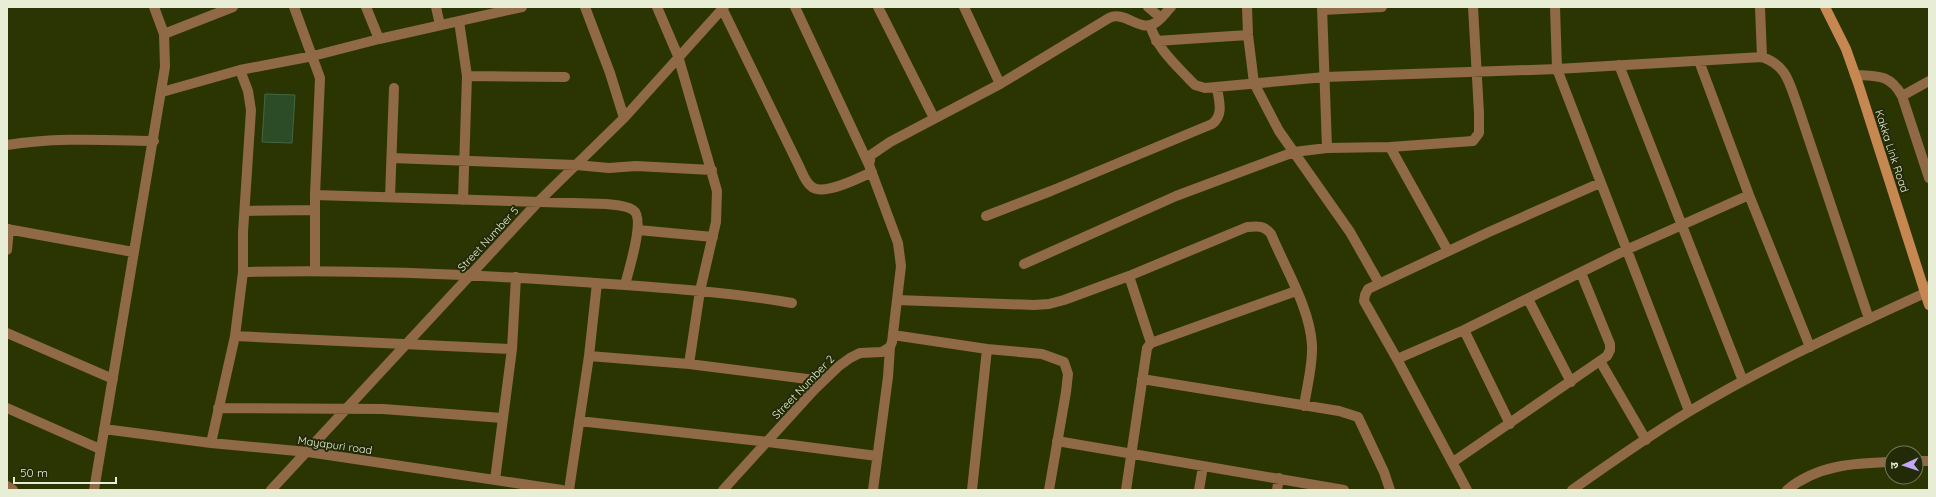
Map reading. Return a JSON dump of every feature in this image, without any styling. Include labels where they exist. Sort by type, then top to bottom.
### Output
[{"type":"street","points":[[94,490],[133,252],[162,92],[165,67],[164,34],[154,7]]},
{"type":"street","points":[[164,34],[233,7]]},
{"type":"street","points":[[294,7],[320,78],[315,195],[314,270]]},
{"type":"street","points":[[366,7],[378,39]]},
{"type":"street","points":[[436,7],[440,25]]},
{"type":"street","points":[[162,92],[240,70],[313,56],[509,8],[522,7]]},
{"type":"street","points":[[586,7],[610,73],[624,118]]},
{"type":"street","points":[[657,7],[678,56],[717,191],[718,204],[713,237],[700,291],[689,364]]},
{"type":"street","points":[[795,7],[871,168],[898,243],[901,266],[873,490]]},
{"type":"street","points":[[878,7],[934,118]]},
{"type":"street","points":[[964,7],[1000,84]]},
{"type":"street","points":[[1148,7],[1161,18]]},
{"type":"street","points":[[871,168],[869,160],[875,151],[934,118],[1000,84],[1113,16],[1120,16],[1140,24],[1150,25],[1161,18],[1171,7]]},
{"type":"street","points":[[1247,7],[1248,35],[1254,83],[1280,131],[1350,232],[1379,283]]},
{"type":"street","points":[[1327,148],[1322,8],[1382,7]]},
{"type":"street","points":[[1024,264],[1176,196],[1294,152],[1327,148],[1390,147],[1467,142],[1477,138],[1479,133],[1479,113],[1473,7]]},
{"type":"street","points":[[1555,7],[1556,69],[1689,412]]},
{"type":"street","points":[[1760,7],[1762,57]]},
{"type":"street","name":"Kakka Link Road","points":[[1825,7],[1846,49],[1927,290],[1929,304]]},
{"type":"street","points":[[723,8],[807,182],[818,190],[832,188],[871,168]]},
{"type":"street","name":"Street Number 5","points":[[271,490],[308,452],[538,202],[624,118],[678,56],[723,8]]},
{"type":"street","points":[[459,21],[467,76],[463,200]]},
{"type":"street","points":[[1150,25],[1156,42],[1195,85],[1205,88],[1325,77],[1556,69],[1762,57],[1774,61],[1781,67],[1789,81],[1869,319]]},
{"type":"street","points":[[1156,42],[1248,35]]},
{"type":"street","points":[[1698,61],[1748,195],[1810,347]]},
{"type":"street","points":[[1619,65],[1743,381]]},
{"type":"street","points":[[211,443],[235,336],[243,272],[251,110],[248,91],[240,70]]},
{"type":"street","points":[[1855,75],[1883,77],[1897,87],[1902,96],[1929,178]]},
{"type":"street","points":[[467,76],[564,77]]},
{"type":"street","points":[[1902,96],[1929,81]]},
{"type":"street","points":[[390,197],[394,88]]},
{"type":"street","points":[[986,216],[1051,191],[1212,124],[1218,120],[1219,114],[1218,88]]},
{"type":"street","points":[[7,145],[32,141],[69,139],[154,141]]},
{"type":"street","points":[[1390,147],[1448,251]]},
{"type":"street","points":[[392,158],[576,165],[609,168],[636,166],[712,170]]},
{"type":"street","points":[[1467,490],[1408,382],[1398,359],[1364,301],[1365,294],[1368,290],[1379,283],[1600,183]]},
{"type":"street","points":[[315,195],[606,204],[624,207],[633,210],[636,213],[638,230],[625,284]]},
{"type":"street","points":[[1398,359],[1464,330],[1626,250],[1683,226],[1748,195]]},
{"type":"street","points":[[245,211],[315,210]]},
{"type":"street","points":[[897,300],[1034,305],[1049,304],[1129,276],[1247,227],[1257,226],[1266,228],[1271,234],[1296,291],[1309,327],[1312,346],[1304,406]]},
{"type":"street","points":[[7,250],[8,229],[133,252]]},
{"type":"street","points":[[638,230],[713,237]]},
{"type":"street","points":[[243,272],[314,270],[516,277],[625,284],[700,291],[792,303]]},
{"type":"street","points":[[1453,462],[1607,356],[1610,350],[1610,344],[1581,273]]},
{"type":"street","points":[[1129,276],[1151,343]]},
{"type":"street","points":[[494,480],[512,349],[516,277]]},
{"type":"street","points":[[569,490],[589,356],[597,283]]},
{"type":"street","points":[[1572,490],[1689,412],[1743,381],[1927,290]]},
{"type":"street","points":[[1126,490],[1147,348],[1151,343],[1296,291]]},
{"type":"street","points":[[1528,299],[1571,382]]},
{"type":"street","points":[[1464,330],[1510,424]]},
{"type":"street","points":[[7,333],[113,379]]},
{"type":"street","points":[[893,335],[987,349],[1042,354],[1064,362],[1068,374],[1049,490]]},
{"type":"street","points":[[235,336],[512,349]]},
{"type":"street","name":"Street Number 2","points":[[723,490],[823,382],[850,358],[864,352],[882,352],[890,347]]},
{"type":"street","points":[[972,490],[987,349]]},
{"type":"street","points":[[589,356],[689,364],[823,382]]},
{"type":"street","points":[[1600,361],[1646,440]]},
{"type":"street","points":[[1142,379],[1339,411],[1358,417],[1384,472],[1390,490]]},
{"type":"street","points":[[7,408],[100,449]]},
{"type":"street","points":[[218,408],[348,408],[422,411],[502,418]]},
{"type":"street","points":[[579,422],[768,442],[877,456]]},
{"type":"street","name":"Mayapuri road","points":[[104,429],[211,443],[308,452],[562,490]]},
{"type":"street","points":[[1057,441],[1344,490]]},
{"type":"street","points":[[1787,490],[1797,482],[1813,473],[1834,466],[1868,462],[1884,462]]},
{"type":"street","points":[[1198,490],[1203,466]]},
{"type":"street","points":[[1277,490],[1279,478]]},
{"type":"street","points":[[7,486],[13,490]]},
{"type":"building","points":[[265,94],[295,95],[292,143],[262,142]]}]
